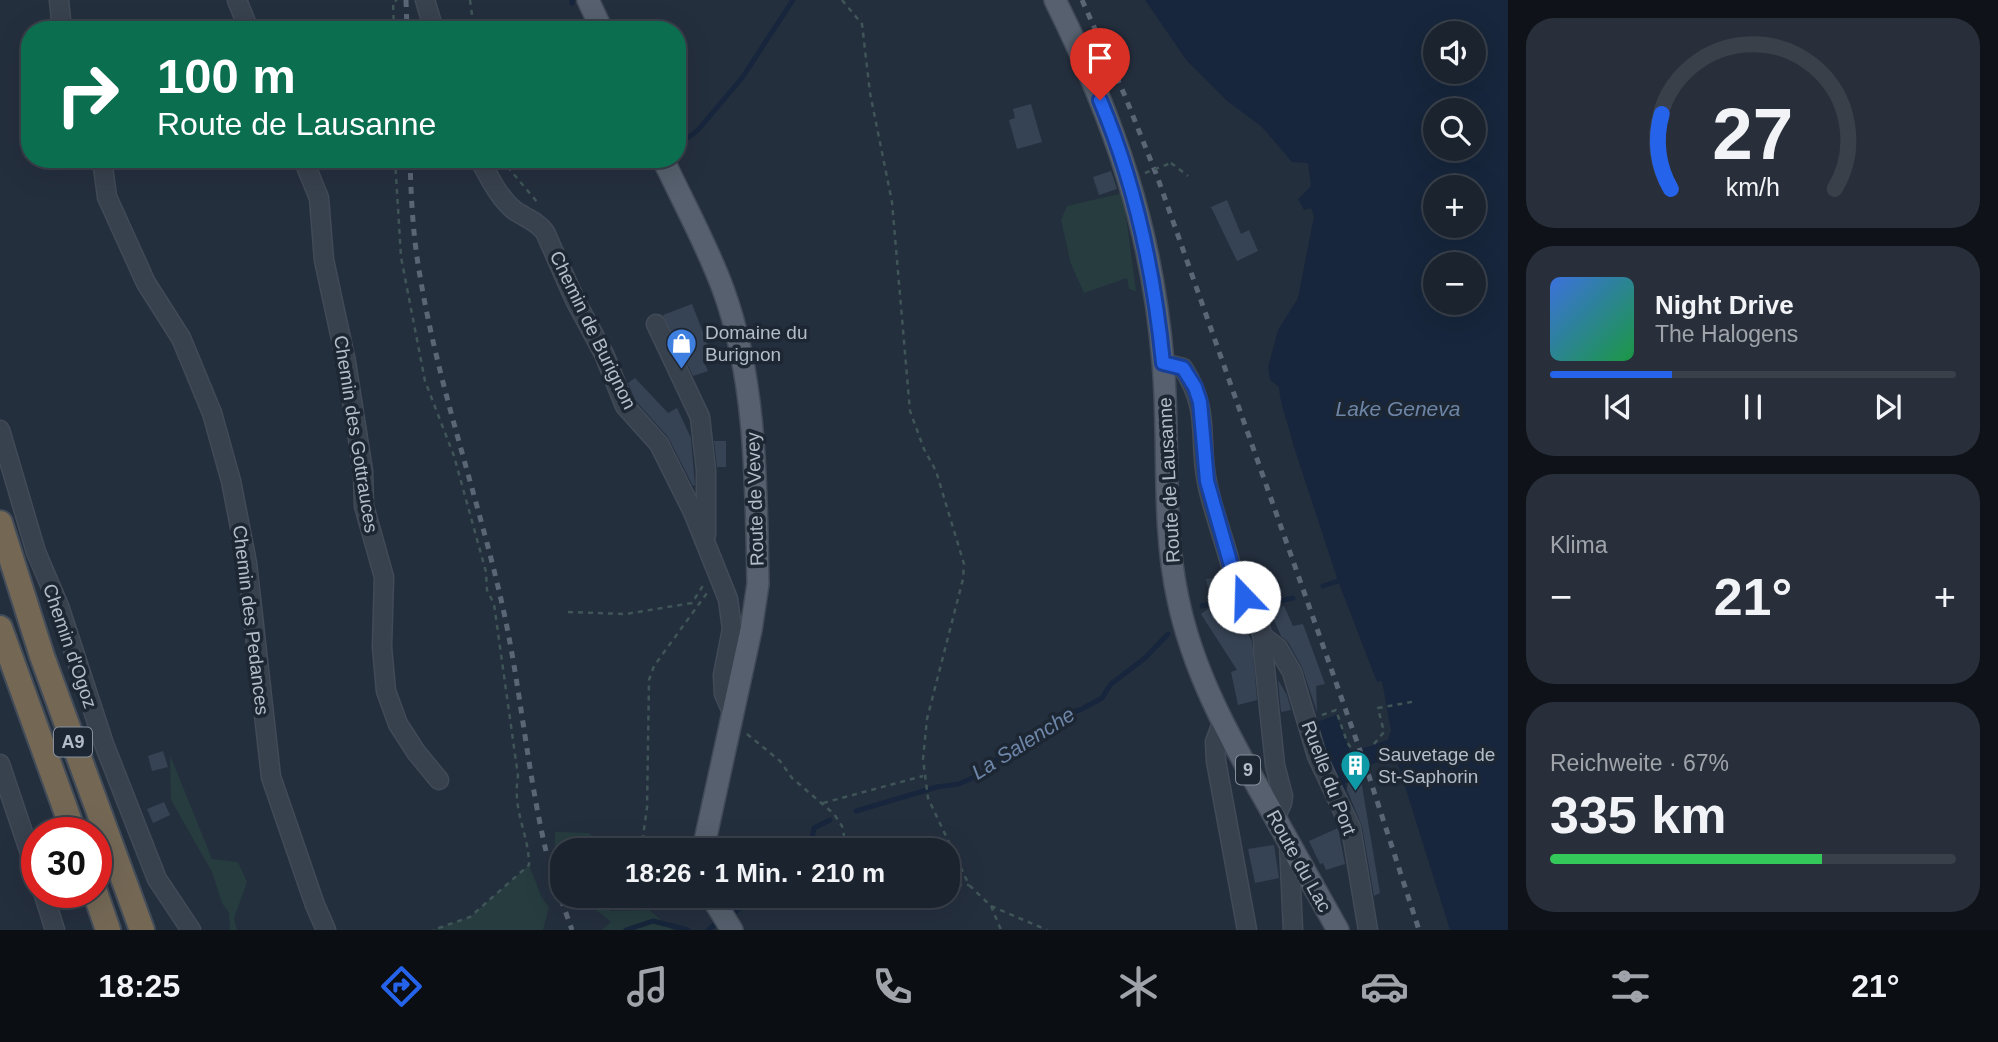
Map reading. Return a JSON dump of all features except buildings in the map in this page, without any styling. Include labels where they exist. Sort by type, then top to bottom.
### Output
[{"type":"highway","name":"A9","points":[[0,523],[42,656],[142,930]]},
{"type":"highway","name":"A9","points":[[0,628],[68,817]]},
{"type":"highway","points":[[100,908],[108,930]]},
{"type":"main road","points":[[587,0],[598,21]]},
{"type":"main road","name":"Route de Lausanne","points":[[1055,0],[1110,122],[1130,179],[1152,274],[1163,363],[1169,525],[1178,600]]},
{"type":"main road","name":"Route de Vevey","points":[[667,168],[723,289],[738,343],[752,428],[758,584],[751,630],[706,838]]},
{"type":"main road","name":"Route du Lac","points":[[1178,600],[1195,662],[1222,723],[1338,930]]},
{"type":"main road","points":[[718,908],[732,930]]},
{"type":"street","points":[[59,0],[61,21]]},
{"type":"street","points":[[237,0],[245,21]]},
{"type":"street","points":[[425,0],[431,21]]},
{"type":"street","name":"Chemin des Pedances","points":[[103,168],[107,197],[146,283],[181,338],[212,413],[225,459],[247,563],[271,777],[326,930]]},
{"type":"street","name":"Chemin des Gottrauces","points":[[307,168],[319,198],[324,260],[346,362],[363,471],[364,506],[384,578],[382,647],[386,691],[398,724],[439,780]]},
{"type":"street","name":"Chemin de Burignon","points":[[484,168],[499,194],[514,210],[538,223],[552,246],[575,300],[604,354],[625,406],[659,444],[692,512],[706,545],[711,573],[728,598],[732,629],[723,675],[724,695],[733,713]]},
{"type":"street","points":[[656,324],[699,417],[706,470],[706,545]]},
{"type":"street","points":[[1163,363],[1183,368],[1195,387],[1204,434],[1207,481],[1234,576],[1265,638],[1263,649],[1273,753],[1283,796],[1275,818]]},
{"type":"street","name":"Chemin d'Ogoz","points":[[0,430],[36,552],[59,606],[104,744],[157,879],[191,930]]},
{"type":"street","name":"Ruelle du Port","points":[[1265,638],[1278,648],[1292,672],[1317,756],[1351,828],[1368,930]]},
{"type":"street","points":[[1222,723],[1215,742],[1216,761],[1247,930]]},
{"type":"street","points":[[0,764],[21,826]]},
{"type":"street","points":[[1289,843],[1293,930]]},
{"type":"street","points":[[48,908],[55,930]]},
{"type":"path","points":[[470,0],[473,21]]},
{"type":"path","points":[[842,0],[862,24],[870,93],[892,202],[910,411],[924,449],[936,471],[964,564],[963,579],[927,719],[923,776],[928,798],[969,885],[991,906],[1047,930]]},
{"type":"path","points":[[394,21],[395,1]]},
{"type":"path","points":[[1145,173],[1171,163],[1188,176]]},
{"type":"path","points":[[395,168],[401,257],[425,381],[454,456],[486,572],[487,590],[494,604],[518,776],[515,795],[529,854],[529,865],[470,917],[433,930]]},
{"type":"path","points":[[509,168],[539,205],[541,214],[538,223]]},
{"type":"path","points":[[568,612],[626,614],[692,603],[711,573]]},
{"type":"path","points":[[643,838],[647,808],[649,680],[654,666],[708,590],[711,573]]},
{"type":"path","points":[[1374,744],[1384,732],[1378,708],[1417,701]]},
{"type":"path","points":[[1337,712],[1347,742],[1353,751]]},
{"type":"path","points":[[733,713],[748,734],[780,761],[792,778],[823,803],[842,826],[844,838]]},
{"type":"path","points":[[823,803],[923,776]]},
{"type":"path","points":[[960,885],[969,885]]},
{"type":"path","points":[[991,906],[1001,930]]},
{"type":"green space","points":[[1123,193],[1136,291],[1129,289],[1127,278],[1084,293],[1071,264],[1061,220],[1067,206]]},
{"type":"green space","points":[[170,755],[212,859],[238,862],[247,882],[234,918],[237,930],[230,930],[229,913],[222,903],[212,872],[171,800]]},
{"type":"green space","points":[[555,832],[589,833],[593,838],[555,838]]},
{"type":"green space","points":[[529,865],[542,898],[549,907],[543,930],[433,930],[470,917]]},
{"type":"green space","points":[[593,908],[611,908],[610,911],[649,910],[673,930],[602,930],[611,922]]},
{"type":"water","name":"Lake Geneva","points":[[1145,0],[1508,0],[1508,930],[1450,930],[1388,738],[1391,731],[1382,681],[1377,682],[1338,581],[1293,444],[1279,387],[1270,380],[1268,367],[1278,330],[1298,298],[1314,216],[1311,208],[1304,210],[1298,199],[1311,186],[1308,163],[1292,162],[1262,127],[1226,100],[1187,61]]},
{"type":"water","points":[[1336,715],[1362,775],[1361,779],[1345,783],[1346,794],[1340,795],[1312,724]]},
{"type":"waterway","points":[[686,139],[697,131],[742,78],[793,0]]},
{"type":"waterway","name":"La Salenche","points":[[1323,586],[1338,581]]},
{"type":"waterway","name":"La Salenche","points":[[1254,607],[1293,598]]},
{"type":"waterway","name":"La Salenche","points":[[1202,606],[1216,602]]},
{"type":"waterway","name":"La Salenche","points":[[856,811],[937,787],[959,784],[981,774],[1004,753],[1025,746],[1040,736],[1059,715],[1080,710],[1102,698],[1111,684],[1145,658],[1168,634]]},
{"type":"waterway","points":[[1357,760],[1392,748]]},
{"type":"waterway","name":"La Salenche","points":[[812,838],[814,828],[830,820]]},
{"type":"waterway","name":"La Salenche","points":[[733,914],[740,908]]},
{"type":"waterway","name":"La Salenche","points":[[626,930],[653,921],[688,930]]},
{"type":"waterway","name":"La Salenche","points":[[708,930],[717,923]]},
{"type":"railway","points":[[406,0],[407,21]]},
{"type":"railway","points":[[1082,0],[1157,176],[1368,773],[1419,930]]},
{"type":"railway","points":[[410,168],[420,276],[447,396],[500,595],[546,851]]},
{"type":"railway","points":[[564,908],[572,930]]},
{"type":"place","name":"Domaine du Burignon","points":[[682,370]]},
{"type":"place","name":"Sauvetage de St-Saphorin","points":[[1355,792]]},
{"type":"route","points":[[1100,100],[1137,204],[1152,274],[1163,363],[1183,368],[1195,387],[1200,402],[1207,481],[1234,576],[1244,597]]}]
